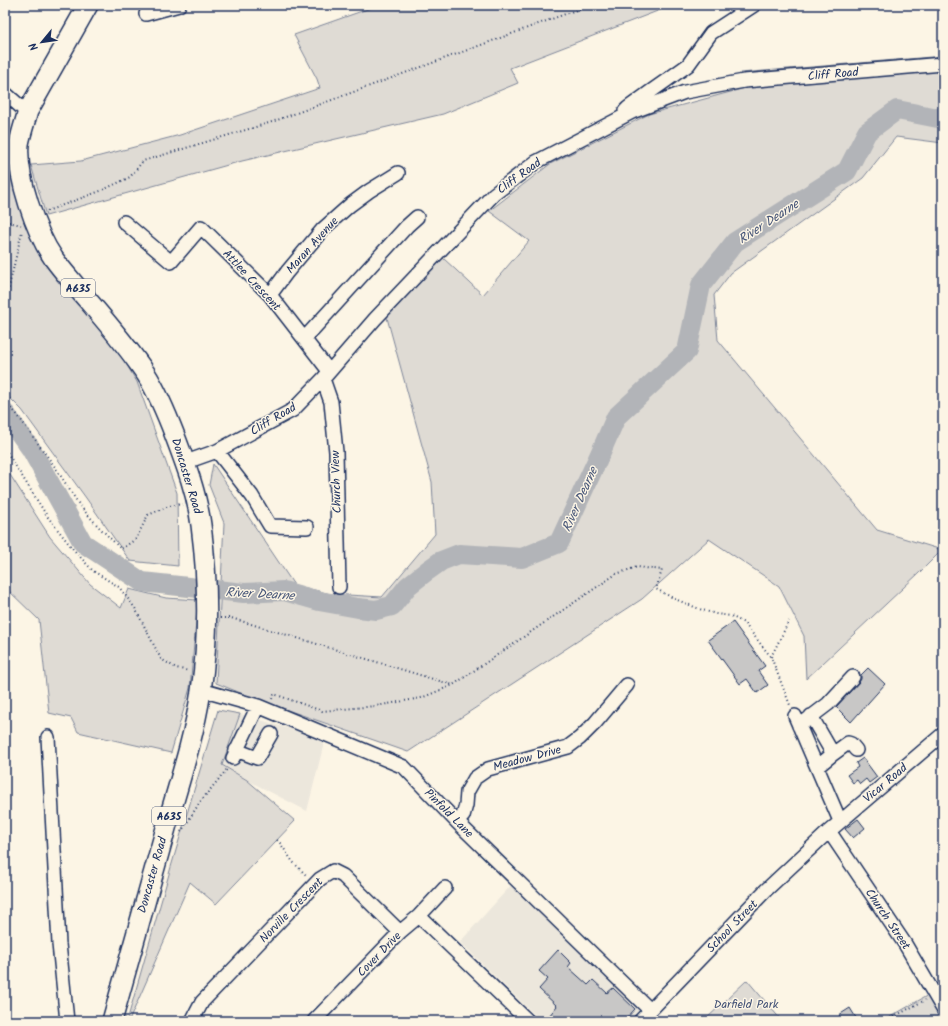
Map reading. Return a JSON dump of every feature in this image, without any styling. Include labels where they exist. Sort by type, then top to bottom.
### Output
[{"type":"highway","name":"Doncaster Road","points":[[88,5],[28,111],[22,129],[19,146],[19,165],[29,221],[54,259],[130,352],[147,376],[164,407],[186,462],[197,501],[201,524],[205,568],[206,607],[205,655],[202,681],[192,734],[112,1021]]},
{"type":"street","points":[[146,14],[179,5]]},
{"type":"street","points":[[617,120],[628,108],[688,64],[711,33],[754,5]]},
{"type":"street","name":"Cliff Road","points":[[186,462],[217,451],[293,410],[326,375],[375,318],[494,194],[536,162],[632,112],[685,92],[744,81],[943,64]]},
{"type":"street","points":[[5,93],[22,108],[28,111]]},
{"type":"street","name":"Maran Avenue","points":[[270,296],[287,272],[323,229],[354,202],[398,173]]},
{"type":"street","points":[[304,339],[407,226],[417,217]]},
{"type":"street","name":"Attlee Crescent","points":[[124,222],[171,262],[201,227],[270,296],[304,339],[326,375]]},
{"type":"street","name":"Church View","points":[[326,375],[331,402],[336,452],[338,587]]},
{"type":"street","points":[[217,451],[252,496],[270,526],[307,527]]},
{"type":"street","points":[[840,821],[797,720],[811,716],[828,704],[853,677]]},
{"type":"street","name":"Pinfold Lane","points":[[202,681],[404,767],[457,822],[650,1010]]},
{"type":"street","name":"Meadow Drive","points":[[457,822],[463,816],[467,792],[475,778],[488,769],[568,747],[580,738],[595,723],[627,685]]},
{"type":"street","points":[[263,707],[234,754],[257,758],[272,734]]},
{"type":"street","points":[[811,716],[833,754]]},
{"type":"street","name":"Vicar Road","points":[[826,833],[943,734]]},
{"type":"street","points":[[48,737],[59,944],[67,1021]]},
{"type":"street","points":[[817,767],[848,743],[851,744],[856,750]]},
{"type":"street","name":"Church Street","points":[[826,833],[833,837],[906,944],[943,1009]]},
{"type":"street","name":"School Street","points":[[640,1021],[766,890],[826,833]]},
{"type":"street","name":"Norville Crescent","points":[[192,1021],[202,1002],[320,879],[333,871],[343,876],[400,932]]},
{"type":"street","name":"Cover Drive","points":[[314,1021],[400,932],[419,916],[444,888]]},
{"type":"street","points":[[419,916],[528,1021]]},
{"type":"path","points":[[5,304],[29,221],[104,190],[130,177],[143,161],[272,122],[588,5]]},
{"type":"path","points":[[5,403],[20,419],[55,467],[80,506],[121,549],[136,539],[148,515],[169,506],[197,501]]},
{"type":"path","points":[[5,449],[47,516],[73,549],[93,571],[119,587],[136,608],[161,658],[176,668],[202,681]]},
{"type":"path","points":[[263,707],[274,694],[322,711],[376,706],[421,698],[453,685],[616,574],[637,566],[662,570],[656,590],[702,610],[731,616],[744,623],[771,657],[797,720]]},
{"type":"path","points":[[231,618],[453,685]]},
{"type":"path","points":[[771,657],[789,621]]},
{"type":"path","points":[[181,832],[200,802],[229,767],[234,754]]},
{"type":"path","points":[[277,840],[293,862],[315,884]]},
{"type":"path","points":[[886,1021],[934,994]]},
{"type":"shaded area","points":[[240,714],[325,739],[307,811],[247,780],[222,765]]},
{"type":"shaded area","points":[[514,882],[639,1006],[639,1010],[630,1021],[541,1021],[460,942]]},
{"type":"green space","points":[[379,5],[673,5],[510,68],[518,83],[443,114],[242,161],[46,216],[31,165],[81,161],[180,135],[320,88],[317,79],[294,35]]},
{"type":"green space","points":[[943,56],[943,143],[896,137],[863,178],[731,273],[714,295],[718,340],[877,530],[942,550],[806,679],[804,636],[779,586],[709,539],[642,599],[408,752],[253,698],[216,683],[224,523],[209,485],[213,464],[294,585],[331,594],[382,597],[435,534],[432,482],[386,314],[443,258],[483,295],[529,241],[489,211],[550,164],[649,114],[749,87],[740,73]]},
{"type":"green space","points":[[5,165],[12,165],[31,227],[110,337],[137,382],[177,493],[178,566],[130,561],[22,410],[5,393]]},
{"type":"green space","points":[[5,467],[50,537],[90,584],[121,608],[129,589],[166,598],[198,600],[190,688],[171,753],[78,732],[71,718],[49,713],[39,620],[5,587]]},
{"type":"green space","points":[[218,710],[240,714],[222,765],[247,780],[295,821],[216,904],[190,882],[129,1021],[127,1021],[171,867]]},
{"type":"green space","name":"Darfield Park","points":[[747,980],[782,1021],[704,1021]]},
{"type":"green space","points":[[930,994],[942,1021],[883,1021]]},
{"type":"building","points":[[733,622],[765,666],[758,671],[768,685],[757,693],[747,679],[740,684],[708,640]]},
{"type":"building","points":[[868,668],[885,684],[851,722],[836,707],[859,682],[861,675]]},
{"type":"building","points":[[863,758],[877,777],[869,783],[866,779],[860,784],[857,780],[853,783],[847,775],[858,767],[856,763]]},
{"type":"building","points":[[858,819],[865,828],[853,838],[845,829]]},
{"type":"building","points":[[558,950],[571,963],[568,967],[588,985],[593,980],[607,993],[613,988],[635,1009],[624,1021],[554,1021],[549,1016],[557,1006],[539,989],[548,979],[539,971]]},
{"type":"building","points":[[850,1008],[858,1021],[843,1021],[839,1015]]},
{"type":"waterway","name":"River Dearne","points":[[5,413],[31,449],[83,543],[142,582],[244,593],[284,591],[319,601],[376,610],[392,606],[408,586],[427,571],[441,561],[459,554],[522,558],[559,543],[616,417],[687,351],[701,285],[735,242],[847,171],[867,132],[897,110],[943,119]]}]
